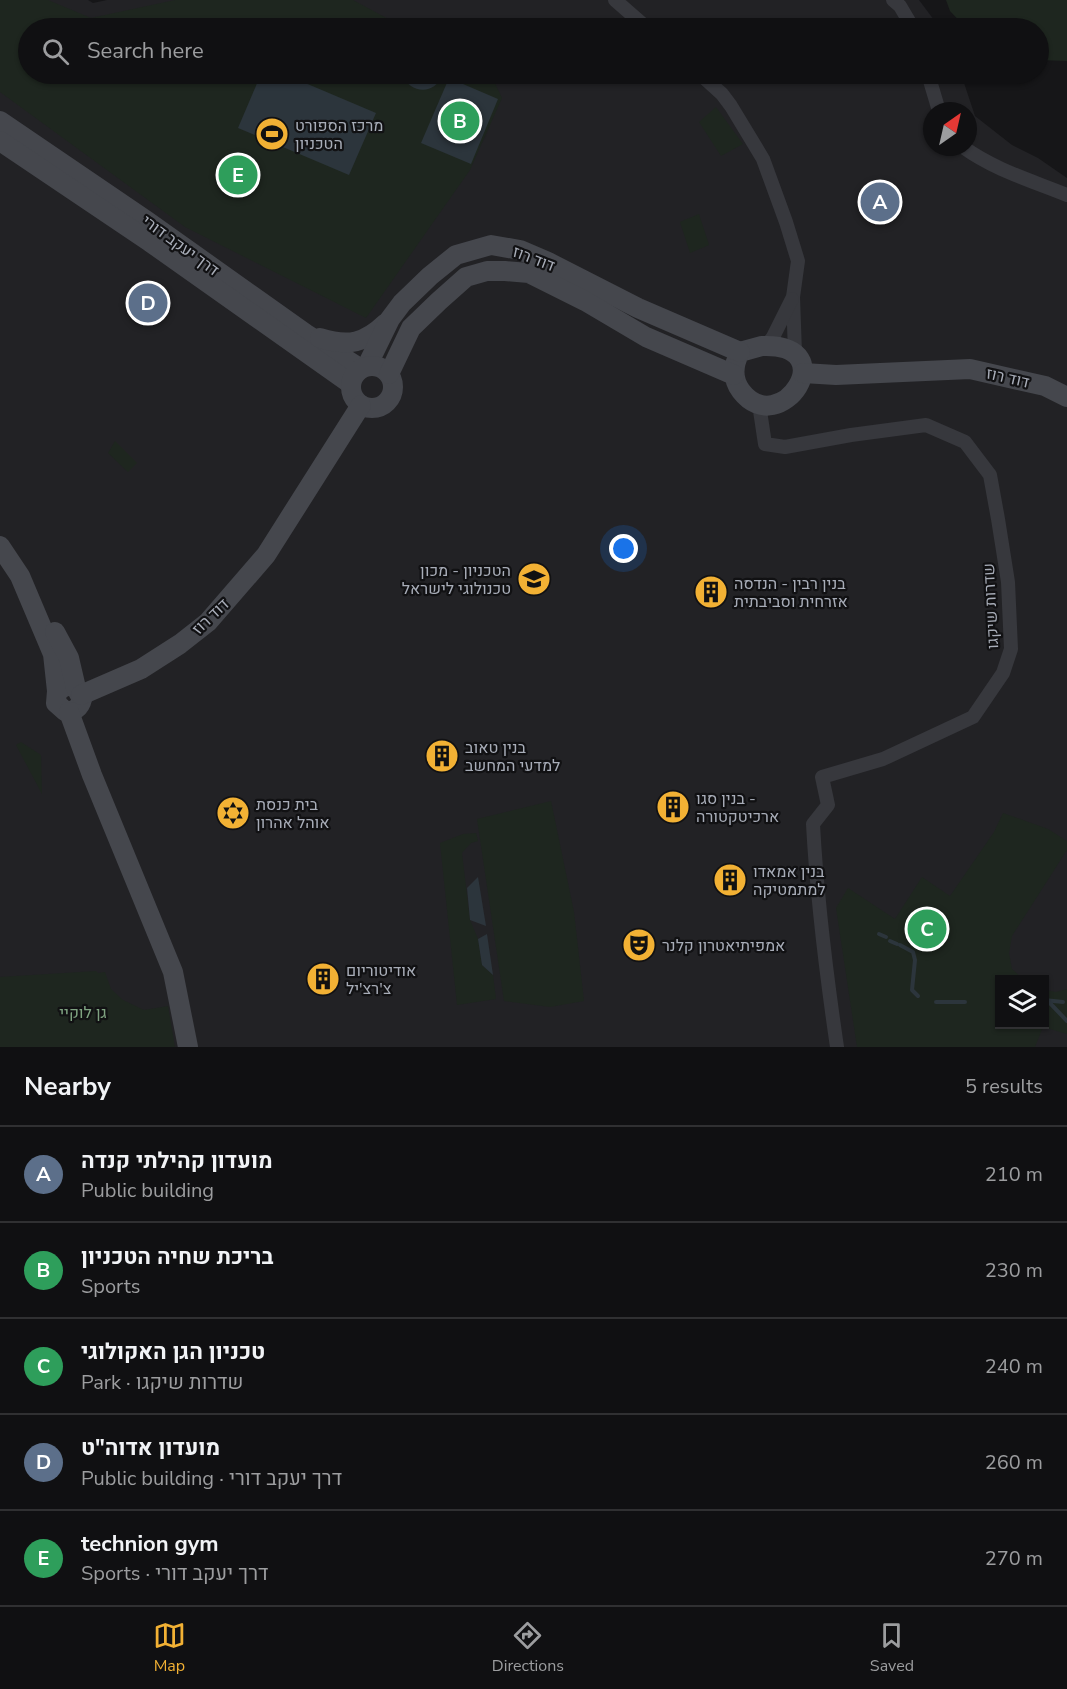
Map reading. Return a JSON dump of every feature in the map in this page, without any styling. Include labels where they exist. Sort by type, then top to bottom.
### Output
[{"type":"street","points":[[615,0],[636,18]]},
{"type":"street","points":[[893,0],[900,6],[907,18]]},
{"type":"street","points":[[711,84],[722,94],[763,159],[798,261],[793,297],[795,353]]},
{"type":"street","points":[[931,84],[936,102]]},
{"type":"street","name":"דרך יעקב דורי","points":[[0,121],[147,221],[360,373]]},
{"type":"street","name":"דרך יעקב דורי","points":[[0,141],[150,242],[360,373]]},
{"type":"street","points":[[975,156],[1005,172],[1067,195]]},
{"type":"street","name":"דוד רוז","points":[[360,373],[402,303],[430,276],[456,255],[477,248],[496,246],[520,250],[539,258],[638,308],[740,352]]},
{"type":"street","name":"דוד רוז","points":[[389,374],[411,328],[440,300],[466,277],[487,271],[505,271],[529,273],[585,301],[646,337],[734,375]]},
{"type":"street","points":[[766,346],[793,297]]},
{"type":"street","points":[[306,334],[336,343],[359,342],[375,333],[390,320]]},
{"type":"street","points":[[766,346],[779,346],[795,353],[800,358],[803,373],[796,392],[779,404],[759,404],[742,393],[734,375],[740,352],[766,346]]},
{"type":"street","points":[[379,367],[389,374],[393,391],[386,403],[374,408],[361,405],[353,396],[360,373],[379,367]]},
{"type":"street","name":"דוד רוז","points":[[803,373],[836,375],[970,369],[1045,386],[1067,397]]},
{"type":"street","name":"שדרות שיקגו","points":[[759,404],[765,444],[785,447],[926,425],[965,442],[990,475],[1008,582],[1011,649],[1003,673],[973,717],[883,759],[822,777],[828,805],[813,824],[816,889],[837,1047]]},
{"type":"street","name":"דוד רוז","points":[[71,691],[141,669],[180,644],[208,622],[266,555],[361,405]]},
{"type":"street","points":[[0,546],[20,576],[71,691],[56,703],[61,710],[69,712],[92,776],[173,972],[189,1047]]},
{"type":"shaded area","name":"הטכניון - מכון טכנולוגי לישראל","points":[[0,0],[88,0],[93,3],[107,0],[919,0],[932,18],[18,18],[18,84],[964,84],[970,102],[923,102],[923,156],[977,156],[977,118],[1012,145],[1038,158],[1067,178],[1067,1047],[0,1047]]},
{"type":"shaded area","points":[[257,84],[308,84],[376,113],[349,175],[238,128]]},
{"type":"shaded area","points":[[408,84],[436,84],[429,89],[422,90]]},
{"type":"shaded area","points":[[446,84],[463,84],[498,99],[471,164],[421,143]]},
{"type":"shaded area","points":[[478,877],[486,926],[470,920],[467,888]]},
{"type":"shaded area","points":[[487,934],[493,975],[482,965],[478,939]]},
{"type":"green space","name":"מרכז הספורט הטכניון","points":[[0,0],[48,0],[91,18],[18,18],[18,84],[495,84],[502,98],[470,170],[366,318],[185,227],[0,92]]},
{"type":"green space","name":"מרכז הספורט הטכניון","points":[[175,0],[353,0],[386,18],[91,18]]},
{"type":"green space","points":[[946,0],[1067,0],[1067,61],[1049,60],[1049,18],[957,18],[950,11]]},
{"type":"green space","points":[[716,107],[743,144],[721,156],[699,122]]},
{"type":"green space","points":[[699,214],[709,245],[690,253],[680,222]]},
{"type":"green space","points":[[115,441],[137,463],[128,472],[108,453]]},
{"type":"green space","points":[[21,742],[41,755],[42,794],[16,745]]},
{"type":"green space","points":[[551,801],[574,912],[584,1001],[550,1007],[504,1001],[477,819]]},
{"type":"green space","points":[[1003,813],[1048,829],[1067,841],[1067,850],[1012,936],[1009,953],[1012,969],[1019,975],[995,975],[995,1029],[1042,1029],[1035,1047],[857,1047],[836,908],[848,888],[895,919],[922,877],[950,896],[994,832]]},
{"type":"green space","points":[[476,833],[478,841],[471,843],[462,853],[470,920],[478,939],[482,965],[493,975],[496,999],[457,1005],[440,843],[463,834]]},
{"type":"green space","name":"גן לוקיי","points":[[105,972],[111,989],[123,1000],[144,1010],[168,1006],[175,1047],[0,1047],[0,977]]},
{"type":"green space","points":[[1067,989],[1067,1034],[1049,1029],[1049,991],[1056,992]]},
{"type":"waterway","points":[[879,934],[886,937]]},
{"type":"waterway","points":[[890,941],[897,944]]},
{"type":"waterway","points":[[900,945],[913,952],[915,960],[912,990],[918,996]]},
{"type":"waterway","points":[[1049,1001],[1063,1002]]},
{"type":"waterway","points":[[936,1002],[965,1002]]},
{"type":"waterway","points":[[1049,1002],[1067,1021]]},
{"type":"place","name":"בריכת שחיה הטכניון","points":[[460,121]]},
{"type":"place","name":"מרכז הספורט הטכניון","points":[[272,134]]},
{"type":"place","name":"technion gym","points":[[238,175]]},
{"type":"place","name":"מועדון קהילתי קנדה","points":[[880,202]]},
{"type":"place","name":"מועדון אדוה\"ט","points":[[148,303]]},
{"type":"place","name":"הטכניון - מכון טכנולוגי לישראל","points":[[534,579]]},
{"type":"place","name":"בנין רבין - הנדסה אזרחית וסביבתית","points":[[711,592]]},
{"type":"place","name":"בנין טאוב למדעי המחשב","points":[[442,756]]},
{"type":"place","name":"בנין סגו - ארכיטקטורה","points":[[673,807]]},
{"type":"place","name":"בית כנסת אוהל אהרון","points":[[233,813]]},
{"type":"place","name":"בנין אמאדו למתמטיקה","points":[[730,880]]},
{"type":"place","name":"טכניון הגן האקולוגי","points":[[927,929]]},
{"type":"place","name":"אמפיתיאטרון קלנר","points":[[639,945]]},
{"type":"place","name":"אודיטוריום צ'רצ'יל","points":[[323,979]]}]
